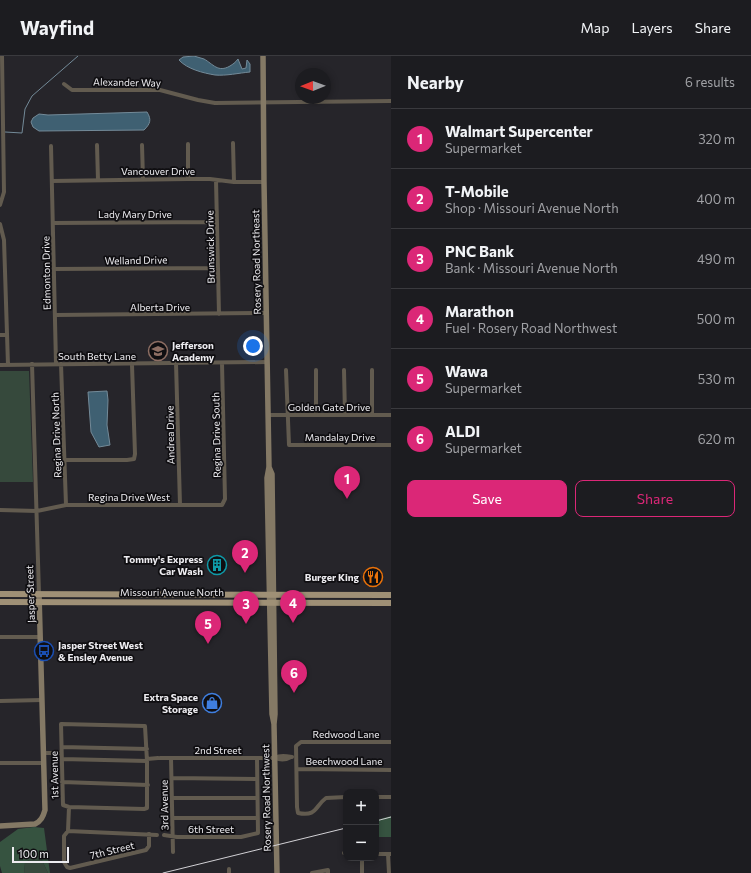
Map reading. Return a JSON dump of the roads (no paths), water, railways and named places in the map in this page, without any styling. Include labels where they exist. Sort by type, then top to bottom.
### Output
[{"type":"main road","name":"Missouri Avenue North","points":[[0,594],[391,595]]},
{"type":"main road","points":[[117,602],[131,599],[152,598],[159,595]]},
{"type":"main road","points":[[155,602],[162,599],[191,598],[202,595]]},
{"type":"main road","points":[[352,603],[356,600],[391,599]]},
{"type":"main road","name":"Missouri Avenue North","points":[[0,602],[391,603]]},
{"type":"street","name":"Rosery Road Northeast","points":[[263,56],[262,102],[269,467],[267,478],[272,603]]},
{"type":"street","points":[[0,205],[4,192],[1,154],[1,58]]},
{"type":"street","name":"Alexander Way","points":[[64,84],[72,90],[160,90],[215,103],[391,101]]},
{"type":"street","points":[[233,143],[234,182]]},
{"type":"street","points":[[188,144],[188,179]]},
{"type":"street","points":[[97,145],[98,180]]},
{"type":"street","points":[[142,145],[143,179]]},
{"type":"street","name":"Edmonton Drive","points":[[51,146],[56,364]]},
{"type":"street","name":"Vancouver Drive","points":[[52,180],[188,179],[264,182]]},
{"type":"street","name":"Brunswick Drive","points":[[216,180],[219,314]]},
{"type":"street","name":"Lady Mary Drive","points":[[53,223],[217,222]]},
{"type":"street","points":[[0,224],[4,240],[8,365]]},
{"type":"street","name":"Welland Drive","points":[[54,269],[218,268]]},
{"type":"street","name":"Alberta Drive","points":[[55,315],[266,314]]},
{"type":"street","points":[[0,335],[7,335]]},
{"type":"street","name":"South Betty Lane","points":[[0,365],[267,362]]},
{"type":"street","name":"Regina Drive South","points":[[222,363],[225,499],[222,505]]},
{"type":"street","name":"Jasper Street","points":[[0,826],[28,826],[35,824],[43,817],[45,810],[32,364]]},
{"type":"street","name":"Regina Drive North","points":[[61,364],[66,505]]},
{"type":"street","points":[[64,460],[134,459],[132,364]]},
{"type":"street","name":"Andrea Drive","points":[[176,364],[180,505]]},
{"type":"street","points":[[286,370],[288,415]]},
{"type":"street","points":[[316,370],[316,415]]},
{"type":"street","points":[[344,370],[345,415]]},
{"type":"street","points":[[372,370],[372,415]]},
{"type":"street","name":"Golden Gate Drive","points":[[268,415],[391,415]]},
{"type":"street","name":"Mandalay Drive","points":[[288,415],[289,445],[391,445]]},
{"type":"street","name":"Regina Drive West","points":[[0,510],[36,511],[66,505],[222,505]]},
{"type":"street","name":"Rosery Road Northwest","points":[[272,603],[270,652],[272,714],[274,724]]},
{"type":"street","name":"Rosery Road Northwest","points":[[272,603],[275,676],[274,724],[277,873]]},
{"type":"street","points":[[0,637],[40,637]]},
{"type":"street","points":[[270,652],[275,676]]},
{"type":"street","points":[[0,700],[42,700]]},
{"type":"street","name":"1st Avenue","points":[[67,867],[64,862],[64,836],[68,831],[69,807],[63,805],[61,724],[145,726],[147,749]]},
{"type":"street","name":"Redwood Lane","points":[[296,757],[296,746],[301,742],[391,742]]},
{"type":"street","points":[[62,747],[147,749],[147,808],[69,807]]},
{"type":"street","points":[[44,753],[61,753]]},
{"type":"street","name":"2nd Street","points":[[62,759],[147,760],[159,758],[257,759],[275,758],[278,756],[296,757]]},
{"type":"street","points":[[296,757],[298,812],[309,813],[316,810],[326,798],[343,797]]},
{"type":"street","name":"3rd Avenue","points":[[171,758],[173,852]]},
{"type":"street","points":[[172,818],[258,818],[257,759]]},
{"type":"street","points":[[0,763],[44,763]]},
{"type":"street","name":"Beechwood Lane","points":[[297,769],[391,770]]},
{"type":"street","points":[[172,778],[257,779]]},
{"type":"street","points":[[62,782],[148,785]]},
{"type":"street","points":[[379,797],[391,797]]},
{"type":"street","points":[[172,798],[257,798]]},
{"type":"street","name":"6th Street","points":[[164,835],[241,837],[258,833],[258,818]]},
{"type":"street","points":[[68,831],[158,835]]},
{"type":"street","name":"7th Street","points":[[67,867],[72,868],[146,850],[149,846],[149,834]]},
{"type":"street","points":[[379,854],[390,854],[388,873]]},
{"type":"street","points":[[362,861],[362,873]]},
{"type":"street","points":[[312,873],[328,871]]},
{"type":"water","points":[[194,56],[204,59],[222,69],[230,66],[238,59],[242,69],[246,68],[247,60],[250,64],[250,72],[215,75],[200,72],[179,60],[183,57]]},
{"type":"water","points":[[147,112],[150,122],[144,130],[39,131],[33,127],[31,122],[33,118],[39,114]]},
{"type":"water","points":[[107,391],[107,425],[110,445],[99,447],[91,432],[88,392]]},
{"type":"waterway","points":[[5,132],[22,133],[25,109],[32,96],[78,56]]},
{"type":"railway","points":[[379,820],[391,817]]},
{"type":"railway","points":[[163,873],[343,829]]},
{"type":"place","name":"Jefferson Academy","points":[[158,351]]},
{"type":"place","name":"Walmart Supercenter","points":[[347,499]]},
{"type":"place","name":"Tommy's Express Car Wash","points":[[217,565]]},
{"type":"place","name":"T-Mobile","points":[[245,573]]},
{"type":"place","name":"Burger King","points":[[373,577]]},
{"type":"place","name":"Marathon","points":[[293,623]]},
{"type":"place","name":"PNC Bank","points":[[246,624]]},
{"type":"place","name":"Wawa","points":[[208,644]]},
{"type":"place","name":"Jasper Street West & Ensley Avenue","points":[[44,651]]},
{"type":"place","name":"ALDI","points":[[294,693]]},
{"type":"place","name":"Extra Space Storage","points":[[212,703]]}]
